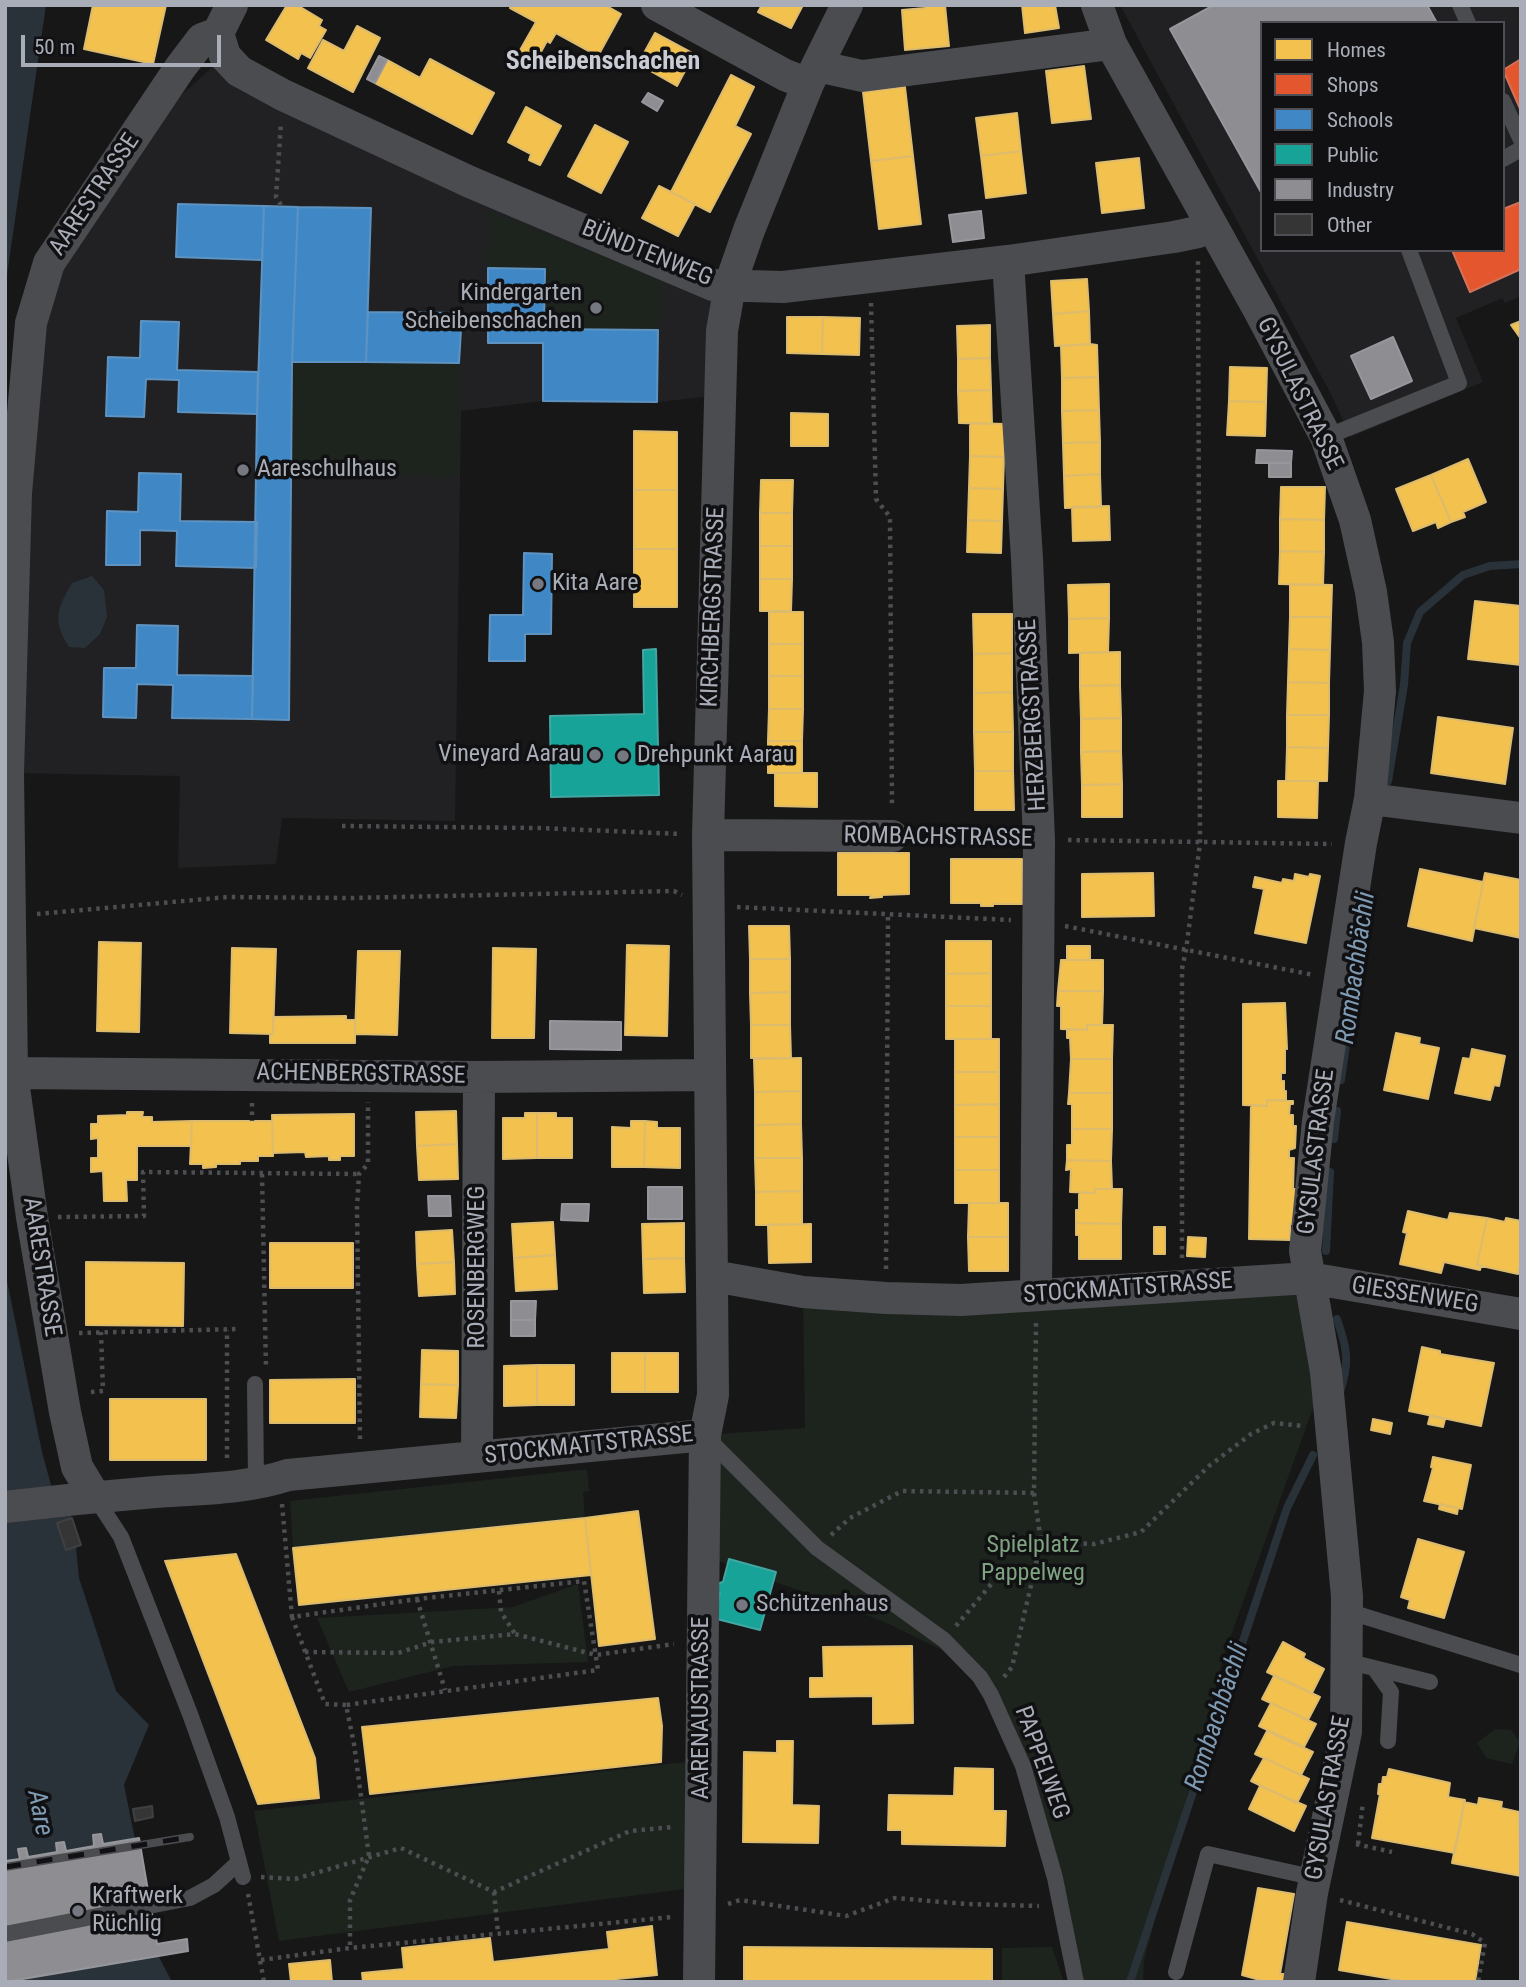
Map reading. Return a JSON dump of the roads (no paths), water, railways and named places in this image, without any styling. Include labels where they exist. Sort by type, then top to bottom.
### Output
[{"type":"street","points":[[657,5],[785,75],[862,76],[1111,44]]},
{"type":"street","name":"KIRCHBERGSTRASSE","points":[[713,1276],[708,835],[722,331],[730,285],[750,230],[813,75],[847,5]]},
{"type":"street","name":"GYSULASTRASSE","points":[[1097,5],[1111,44],[1204,227],[1326,437],[1355,520],[1371,592],[1378,642],[1380,691],[1370,799],[1318,1121],[1306,1251],[1326,1372],[1347,1611],[1360,1665],[1314,1886],[1299,1982]]},
{"type":"street","name":"BÜNDTENWEG","points":[[225,19],[225,56],[239,71],[282,95],[470,182],[713,285],[783,287],[870,278],[1174,237],[1204,227]]},
{"type":"street","name":"AARESTRASSE","points":[[82,1498],[32,1217],[12,1073],[8,773],[16,493],[31,323],[50,263],[180,68],[202,39],[225,19]]},
{"type":"street","name":"HERZBERGSTRASSE","points":[[1008,261],[1027,558],[1039,840],[1036,1295]]},
{"type":"street","points":[[1370,799],[1521,818]]},
{"type":"street","name":"ROMBACHSTRASSE","points":[[708,835],[892,836]]},
{"type":"street","name":"ACHENBERGSTRASSE","points":[[12,1073],[479,1077],[709,1075]]},
{"type":"street","name":"ROSENBERGWEG","points":[[477,1457],[479,1077]]},
{"type":"street","name":"STOCKMATTSTRASSE","points":[[5,1507],[242,1485],[288,1475],[705,1435],[713,1395],[713,1276],[803,1292],[961,1300],[1310,1278]]},
{"type":"street","name":"GIESSENWEG","points":[[1310,1278],[1521,1314]]},
{"type":"street","name":"AARENAUSTRASSE","points":[[699,1982],[705,1435]]},
{"type":"lane","points":[[1460,5],[1467,21]]},
{"type":"lane","points":[[1505,105],[1521,139]]},
{"type":"lane","points":[[1505,158],[1521,149]]},
{"type":"lane","points":[[1326,437],[1459,383],[1410,252]]},
{"type":"lane","points":[[242,1485],[260,1379]]},
{"type":"lane","name":"PAPPELWEG","points":[[705,1435],[817,1548],[944,1640],[980,1677],[1023,1766],[1055,1878],[1076,1982]]},
{"type":"lane","points":[[5,1934],[190,1898],[241,1869],[227,1817],[195,1727],[121,1536],[82,1498]]},
{"type":"lane","points":[[1347,1611],[1521,1665]]},
{"type":"lane","points":[[1360,1665],[1430,1682]]},
{"type":"lane","points":[[1360,1665],[1391,1692],[1388,1741]]},
{"type":"lane","points":[[1176,1972],[1208,1854],[1314,1886]]},
{"type":"water","points":[[5,5],[46,5],[5,289]]},
{"type":"water","points":[[92,576],[104,590],[107,617],[100,634],[85,648],[69,647],[60,629],[60,608],[72,583]]},
{"type":"water","name":"Aare","points":[[5,1271],[42,1452],[51,1485],[72,1518],[57,1523],[66,1550],[76,1547],[79,1578],[116,1691],[149,1725],[124,1785],[159,1957],[172,1982],[5,1982]]},
{"type":"waterway","name":"Rombachbächli","points":[[1388,781],[1404,685],[1407,643],[1420,612],[1463,575],[1490,566],[1521,564]]},
{"type":"waterway","name":"Rombachbächli","points":[[1341,1080],[1353,997]]},
{"type":"waterway","name":"Rombachbächli","points":[[1334,1139],[1337,1111]]},
{"type":"waterway","name":"Rombachbächli","points":[[1326,1251],[1330,1172]]},
{"type":"waterway","name":"Rombachbächli","points":[[1337,1319],[1346,1355],[1340,1392]]},
{"type":"waterway","name":"Rombachbächli","points":[[1130,1982],[1287,1508],[1313,1455]]},
{"type":"railway","points":[[5,1867],[190,1837]]},
{"type":"place","name":"Kindergarten Scheibenschachen","points":[[596,308]]},
{"type":"place","name":"Aareschulhaus","points":[[243,470]]},
{"type":"place","name":"Kita Aare","points":[[538,584]]},
{"type":"place","name":"Vineyard Aarau","points":[[595,755]]},
{"type":"place","name":"Drehpunkt Aarau","points":[[623,756]]},
{"type":"place","name":"Schützenhaus","points":[[742,1605]]},
{"type":"place","name":"Kraftwerk Rüchlig","points":[[78,1911]]},
{"type":"district","name":"Scheibenschachen","points":[[603,62]]},
{"type":"park label","name":"Spielplatz Pappelweg","points":[[1033,1560]]}]
